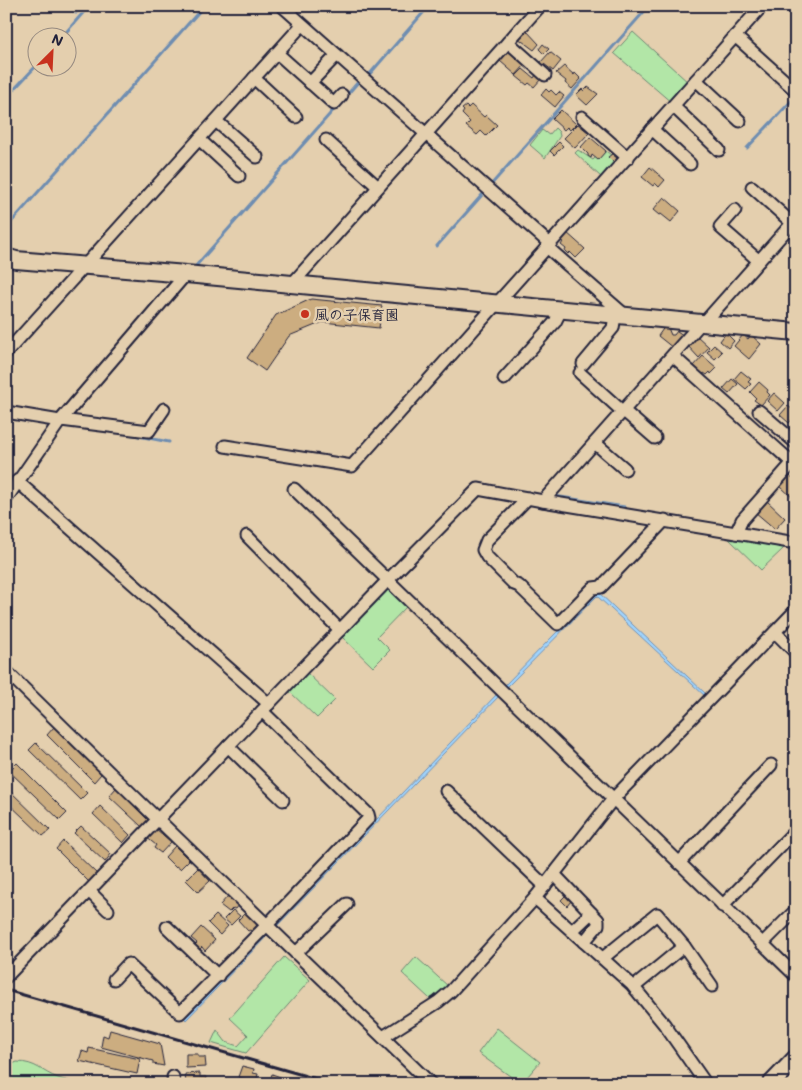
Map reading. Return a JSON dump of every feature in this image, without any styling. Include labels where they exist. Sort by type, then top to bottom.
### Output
[{"type":"street","points":[[282,6],[426,134],[622,316]]},
{"type":"street","points":[[292,284],[540,6]]},
{"type":"street","points":[[225,446],[352,466],[762,6]]},
{"type":"street","points":[[6,353],[302,25]]},
{"type":"street","points":[[735,36],[794,89]]},
{"type":"street","points":[[508,42],[546,75]]},
{"type":"street","points":[[277,53],[334,104],[342,95]]},
{"type":"street","points":[[310,83],[337,55]]},
{"type":"street","points":[[254,78],[296,117]]},
{"type":"street","points":[[696,80],[740,121]]},
{"type":"street","points":[[673,106],[719,150]]},
{"type":"street","points":[[582,117],[628,158]]},
{"type":"street","points":[[216,121],[257,157]]},
{"type":"street","points":[[652,129],[690,164]]},
{"type":"street","points":[[199,139],[239,176]]},
{"type":"street","points":[[326,140],[378,187]]},
{"type":"street","points":[[543,502],[702,323],[793,226],[752,187]]},
{"type":"street","points":[[735,210],[720,227],[759,261]]},
{"type":"street","points":[[10,261],[186,274],[796,332]]},
{"type":"street","points":[[6,499],[60,420],[186,274]]},
{"type":"street","points":[[504,379],[555,322],[561,310]]},
{"type":"street","points":[[622,316],[581,368],[623,411],[654,438]]},
{"type":"street","points":[[673,356],[795,463],[742,520],[736,532]]},
{"type":"street","points":[[6,412],[149,431],[164,409]]},
{"type":"street","points":[[760,411],[796,443]]},
{"type":"street","points":[[595,443],[625,469]]},
{"type":"street","points":[[17,482],[265,708],[368,814],[369,818],[218,976],[180,1013],[128,964],[114,979]]},
{"type":"street","points":[[294,489],[796,976]]},
{"type":"street","points":[[6,977],[478,489],[543,502],[665,520],[796,543]]},
{"type":"street","points":[[528,498],[487,540],[483,550],[514,584],[519,586],[558,624],[593,588],[601,587],[665,520]]},
{"type":"street","points":[[247,536],[340,630]]},
{"type":"street","points":[[383,1037],[446,997],[535,898],[614,799],[796,610]]},
{"type":"street","points":[[775,632],[796,653]]},
{"type":"street","points":[[6,671],[431,1084]]},
{"type":"street","points":[[228,746],[283,800]]},
{"type":"street","points":[[679,863],[771,765]]},
{"type":"street","points":[[446,791],[545,886]]},
{"type":"street","points":[[722,906],[796,830]]},
{"type":"street","points":[[554,874],[598,920],[598,925],[584,942]]},
{"type":"street","points":[[89,891],[108,910]]},
{"type":"street","points":[[535,898],[634,987],[664,1024],[706,1084]]},
{"type":"street","points":[[296,953],[347,904]]},
{"type":"street","points":[[762,944],[796,910]]},
{"type":"street","points":[[572,931],[591,913]]},
{"type":"street","points":[[603,958],[657,914],[684,946],[712,986]]},
{"type":"street","points":[[167,928],[218,976]]},
{"type":"street","points":[[634,987],[684,946]]},
{"type":"street","points":[[772,1084],[796,1058]]},
{"type":"green space","points":[[633,32],[689,83],[672,103],[614,53]]},
{"type":"green space","points":[[555,128],[560,136],[545,158],[530,145],[542,130],[549,135]]},
{"type":"green space","points":[[603,149],[618,160],[602,178],[575,153],[578,150],[593,160]]},
{"type":"green space","points":[[728,538],[784,548],[761,570]]},
{"type":"green space","points":[[389,587],[408,605],[377,637],[390,650],[373,667],[341,636]]},
{"type":"green space","points":[[306,672],[335,700],[317,718],[288,690]]},
{"type":"green space","points":[[284,957],[310,980],[246,1053],[211,1043],[217,1030],[226,1042],[238,1046],[248,1035],[230,1018]]},
{"type":"green space","points":[[416,957],[449,987],[430,999],[402,973]]},
{"type":"green space","points":[[497,1028],[540,1062],[521,1084],[478,1053]]},
{"type":"green space","points":[[17,1062],[34,1065],[52,1076],[78,1084],[6,1084],[6,1067]]},
{"type":"water","points":[[554,495],[625,506],[624,508],[553,497]]},
{"type":"water","points":[[597,591],[706,694],[796,602],[796,606],[706,697],[597,596],[506,688],[504,686]]},
{"type":"water","points":[[498,693],[500,695],[276,927],[274,924]]},
{"type":"water","points":[[266,932],[269,934],[186,1020],[184,1018]]},
{"type":"building","points":[[526,30],[539,44],[534,50],[518,38]]},
{"type":"building","points":[[543,44],[549,49],[544,54],[539,49]]},
{"type":"building","points":[[509,51],[525,65],[516,75],[500,61]]},
{"type":"building","points":[[550,52],[561,61],[553,71],[540,63]]},
{"type":"building","points":[[564,66],[581,79],[572,89],[556,73]]},
{"type":"building","points":[[523,69],[534,78],[536,75],[541,79],[534,87],[529,83],[527,85],[516,76]]},
{"type":"building","points":[[588,87],[598,94],[587,105],[576,95],[582,89],[584,91]]},
{"type":"building","points":[[546,89],[549,92],[551,90],[556,95],[559,92],[564,96],[555,107],[541,95]]},
{"type":"building","points":[[471,105],[484,117],[486,115],[497,125],[486,136],[481,131],[477,135],[466,126],[470,122],[462,114],[464,111],[462,109],[466,106],[468,108]]},
{"type":"building","points":[[561,110],[576,124],[570,130],[567,127],[564,130],[552,119]]},
{"type":"building","points":[[578,124],[589,133],[575,148],[564,138]]},
{"type":"building","points":[[590,137],[606,151],[598,160],[592,155],[591,158],[588,156],[581,147]]},
{"type":"building","points":[[559,142],[563,146],[554,155],[550,151]]},
{"type":"building","points":[[612,154],[618,159],[614,163],[608,157]]},
{"type":"building","points":[[650,167],[665,180],[659,187],[655,183],[653,186],[642,177]]},
{"type":"building","points":[[664,197],[680,211],[671,222],[653,210]]},
{"type":"building","points":[[566,232],[585,249],[576,258],[570,252],[568,254],[561,245],[563,242],[561,239]]},
{"type":"building","points":[[311,299],[382,306],[379,328],[323,322],[289,336],[265,371],[247,358],[276,315]]},
{"type":"building","points":[[665,326],[671,335],[674,335],[677,331],[683,335],[673,348],[658,336]]},
{"type":"building","points":[[726,333],[734,341],[728,348],[720,341]]},
{"type":"building","points":[[696,335],[709,347],[699,358],[687,345]]},
{"type":"building","points":[[743,335],[748,339],[751,335],[761,344],[749,359],[734,346]]},
{"type":"building","points":[[714,345],[722,352],[715,359],[707,352]]},
{"type":"building","points":[[703,356],[717,368],[711,374],[710,372],[707,375],[704,373],[702,375],[693,367]]},
{"type":"building","points":[[741,371],[751,379],[748,382],[751,384],[746,389],[734,379]]},
{"type":"building","points":[[732,379],[738,384],[729,394],[723,389]]},
{"type":"building","points":[[759,382],[768,390],[767,392],[770,395],[761,405],[754,400],[756,398],[750,392]]},
{"type":"building","points":[[774,393],[785,403],[778,411],[767,401]]},
{"type":"building","points":[[788,406],[796,412],[796,415],[789,423],[780,415]]},
{"type":"building","points":[[790,476],[796,481],[796,501],[780,486]]},
{"type":"building","points":[[766,500],[785,518],[775,529],[755,512]]},
{"type":"building","points":[[54,727],[101,774],[94,782],[47,735]]},
{"type":"building","points":[[36,743],[87,793],[80,800],[29,750]]},
{"type":"building","points":[[17,763],[67,813],[60,820],[9,771]]},
{"type":"building","points":[[6,787],[50,830],[43,836],[6,801]]},
{"type":"building","points":[[116,788],[148,820],[142,827],[109,796]]},
{"type":"building","points":[[100,806],[130,835],[123,843],[93,814]]},
{"type":"building","points":[[81,826],[111,854],[105,862],[74,833]]},
{"type":"building","points":[[155,828],[171,842],[161,853],[154,848],[156,845],[146,837]]},
{"type":"building","points":[[63,841],[98,875],[91,884],[56,849]]},
{"type":"building","points":[[175,846],[189,860],[180,869],[175,867],[165,857]]},
{"type":"building","points":[[198,868],[210,881],[198,892],[186,880]]},
{"type":"building","points":[[566,895],[571,901],[567,906],[561,900]]},
{"type":"building","points":[[228,896],[238,905],[229,912],[220,905]]},
{"type":"building","points":[[233,910],[240,916],[231,925],[224,919]]},
{"type":"building","points":[[245,913],[261,927],[254,933],[250,930],[248,931],[238,920]]},
{"type":"building","points":[[216,915],[228,926],[220,935],[208,923]]},
{"type":"building","points":[[201,927],[215,940],[205,951],[202,947],[200,949],[195,945],[197,943],[191,938]]},
{"type":"building","points":[[110,1030],[160,1044],[164,1066],[153,1064],[153,1061],[101,1047],[103,1035],[108,1037]]},
{"type":"building","points":[[89,1048],[140,1059],[137,1074],[79,1061],[82,1051],[88,1053]]},
{"type":"building","points":[[186,1054],[198,1054],[198,1057],[205,1057],[206,1067],[186,1068]]},
{"type":"building","points":[[242,1066],[254,1069],[253,1073],[258,1074],[256,1082],[238,1077]]},
{"type":"building","points":[[200,1073],[200,1077],[206,1077],[207,1084],[186,1084],[185,1074]]},
{"type":"building","points":[[272,1074],[286,1079],[284,1084],[269,1084]]},
{"type":"waterway","points":[[69,6],[76,13]]},
{"type":"waterway","points":[[70,28],[89,6]]},
{"type":"waterway","points":[[6,228],[204,6]]},
{"type":"waterway","points":[[368,76],[429,6]]},
{"type":"waterway","points":[[437,246],[649,6]]},
{"type":"waterway","points":[[6,98],[28,75]]},
{"type":"waterway","points":[[346,96],[359,81]]},
{"type":"waterway","points":[[747,148],[796,96]]},
{"type":"waterway","points":[[194,268],[337,106]]},
{"type":"waterway","points":[[123,433],[169,442]]},
{"type":"railway","points":[[6,990],[334,1084]]},
{"type":"place","name":"風の子保育園","points":[[305,314]]}]
